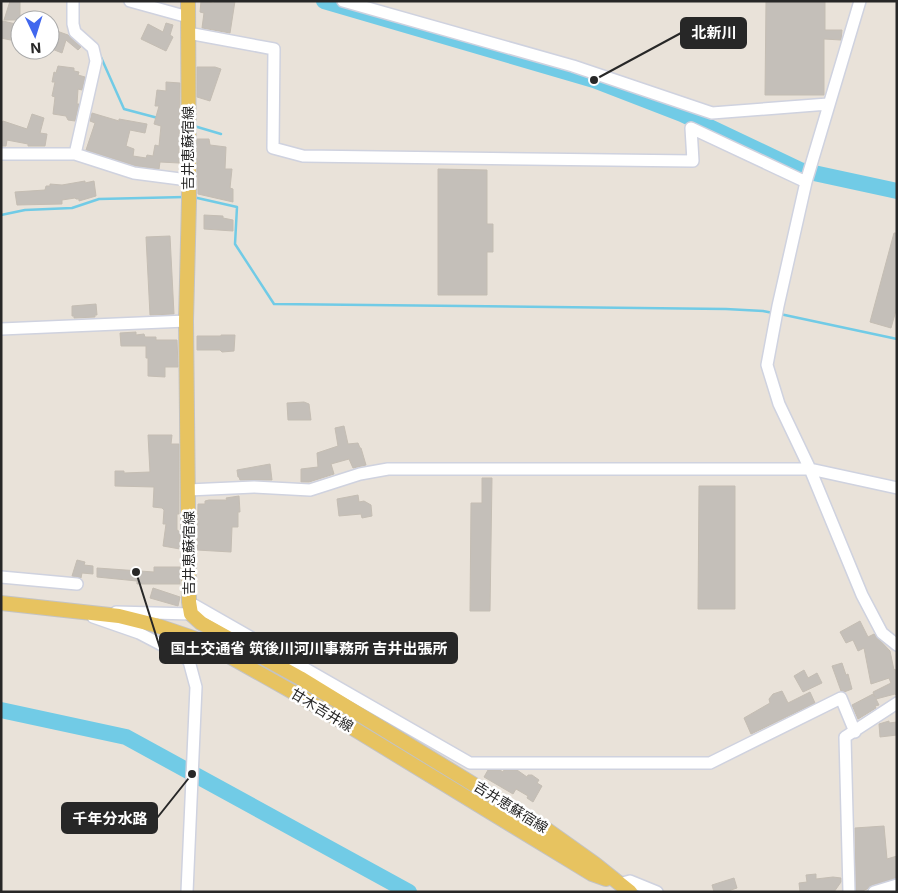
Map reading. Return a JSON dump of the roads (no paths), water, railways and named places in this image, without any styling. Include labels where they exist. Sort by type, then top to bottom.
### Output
[{"type":"main road","name":"吉井恵蘇宿線","points":[[188,1],[189,191],[186,321],[190,608],[201,622],[308,683],[543,827],[595,864],[624,888]]},
{"type":"main road","name":"甘木吉井線","points":[[1,603],[119,616],[202,642],[300,696],[592,874],[624,888]]},
{"type":"street","points":[[73,1],[72,24],[75,32],[93,48],[96,61],[74,154]]},
{"type":"street","points":[[130,1],[188,17]]},
{"type":"street","points":[[342,1],[573,66],[712,113],[828,104]]},
{"type":"street","points":[[860,1],[806,182],[778,306],[767,365],[780,404],[810,469],[862,595],[882,633],[897,644]]},
{"type":"street","points":[[188,33],[274,49],[273,148],[303,156],[694,161],[691,128],[806,182]]},
{"type":"street","points":[[1,154],[74,154],[189,191]]},
{"type":"street","points":[[1,329],[186,321]]},
{"type":"street","points":[[188,490],[254,487],[310,490],[360,474],[388,469],[810,469],[897,488]]},
{"type":"street","points":[[1,577],[77,584]]},
{"type":"street","points":[[75,610],[190,608],[470,762],[710,763],[840,698],[854,732]]},
{"type":"street","points":[[75,610],[138,633],[189,661],[196,687],[187,892]]},
{"type":"street","points":[[848,892],[845,738],[897,703]]},
{"type":"street","points":[[624,888],[630,882],[657,892]]},
{"type":"street","points":[[874,892],[897,885]]},
{"type":"waterway","points":[[324,1],[594,80],[682,114],[800,170],[897,191]]},
{"type":"waterway","points":[[100,55],[124,109],[158,118]]},
{"type":"waterway","points":[[194,126],[221,134]]},
{"type":"waterway","points":[[1,215],[25,210],[72,208],[99,199],[185,197]]},
{"type":"waterway","points":[[193,197],[237,207],[235,244],[274,304],[726,309],[773,313]]},
{"type":"waterway","points":[[780,314],[897,339]]},
{"type":"waterway","points":[[1,710],[126,737],[409,892]]},
{"type":"place","name":"北新川","points":[[594,80]]},
{"type":"place","name":"国土交通省 筑後川河川事務所 吉井出張所","points":[[136,572]]},
{"type":"place","name":"千年分水路","points":[[192,774]]}]
